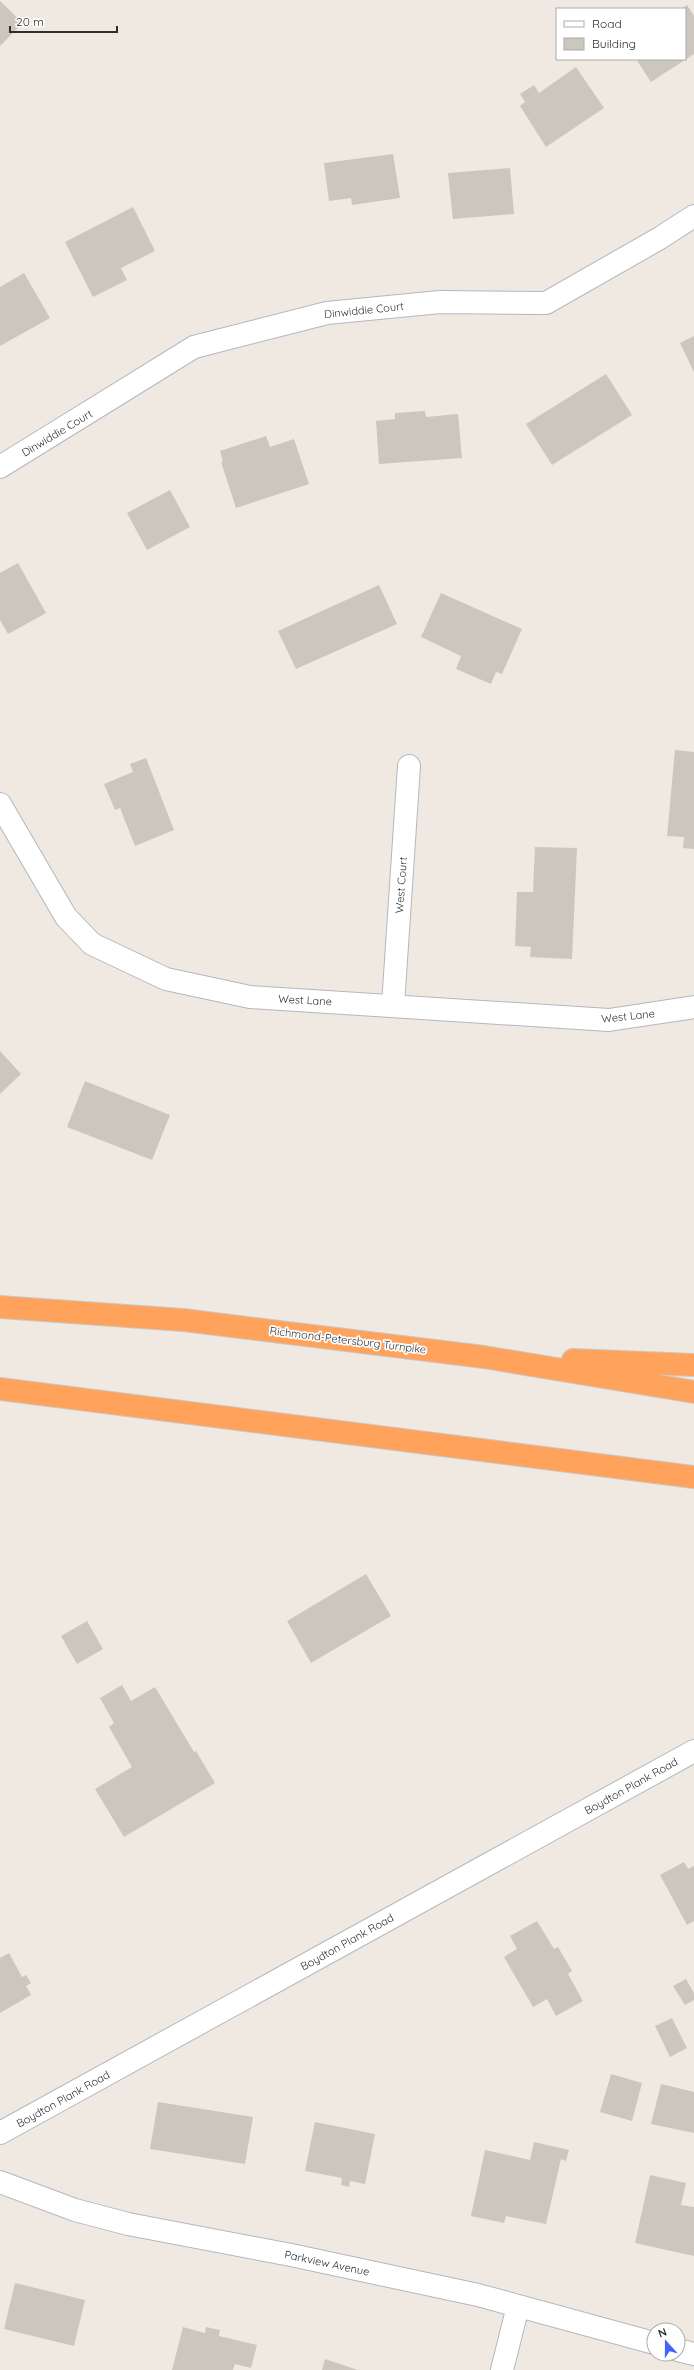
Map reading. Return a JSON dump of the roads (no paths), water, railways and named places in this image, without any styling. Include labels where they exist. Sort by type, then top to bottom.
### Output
[{"type":"highway","name":"Richmond-Petersburg Turnpike","points":[[0,1307],[183,1320],[484,1357],[694,1392]]},
{"type":"highway","points":[[484,1357],[694,1364]]},
{"type":"highway","points":[[0,1389],[694,1477]]},
{"type":"street","name":"Dinwiddie Court","points":[[0,467],[194,347],[327,313],[440,302],[546,303],[660,238],[694,216]]},
{"type":"street","name":"West Court","points":[[393,1005],[409,766]]},
{"type":"street","name":"West Lane","points":[[0,804],[66,917],[92,944],[166,979],[250,997],[609,1020],[694,1007]]},
{"type":"street","name":"Boydton Plank Road","points":[[0,2134],[694,1751]]},
{"type":"street","name":"Parkview Avenue","points":[[0,2182],[75,2210],[128,2224],[298,2256],[478,2295],[646,2341]]},
{"type":"street","points":[[502,2370],[518,2306]]}]
